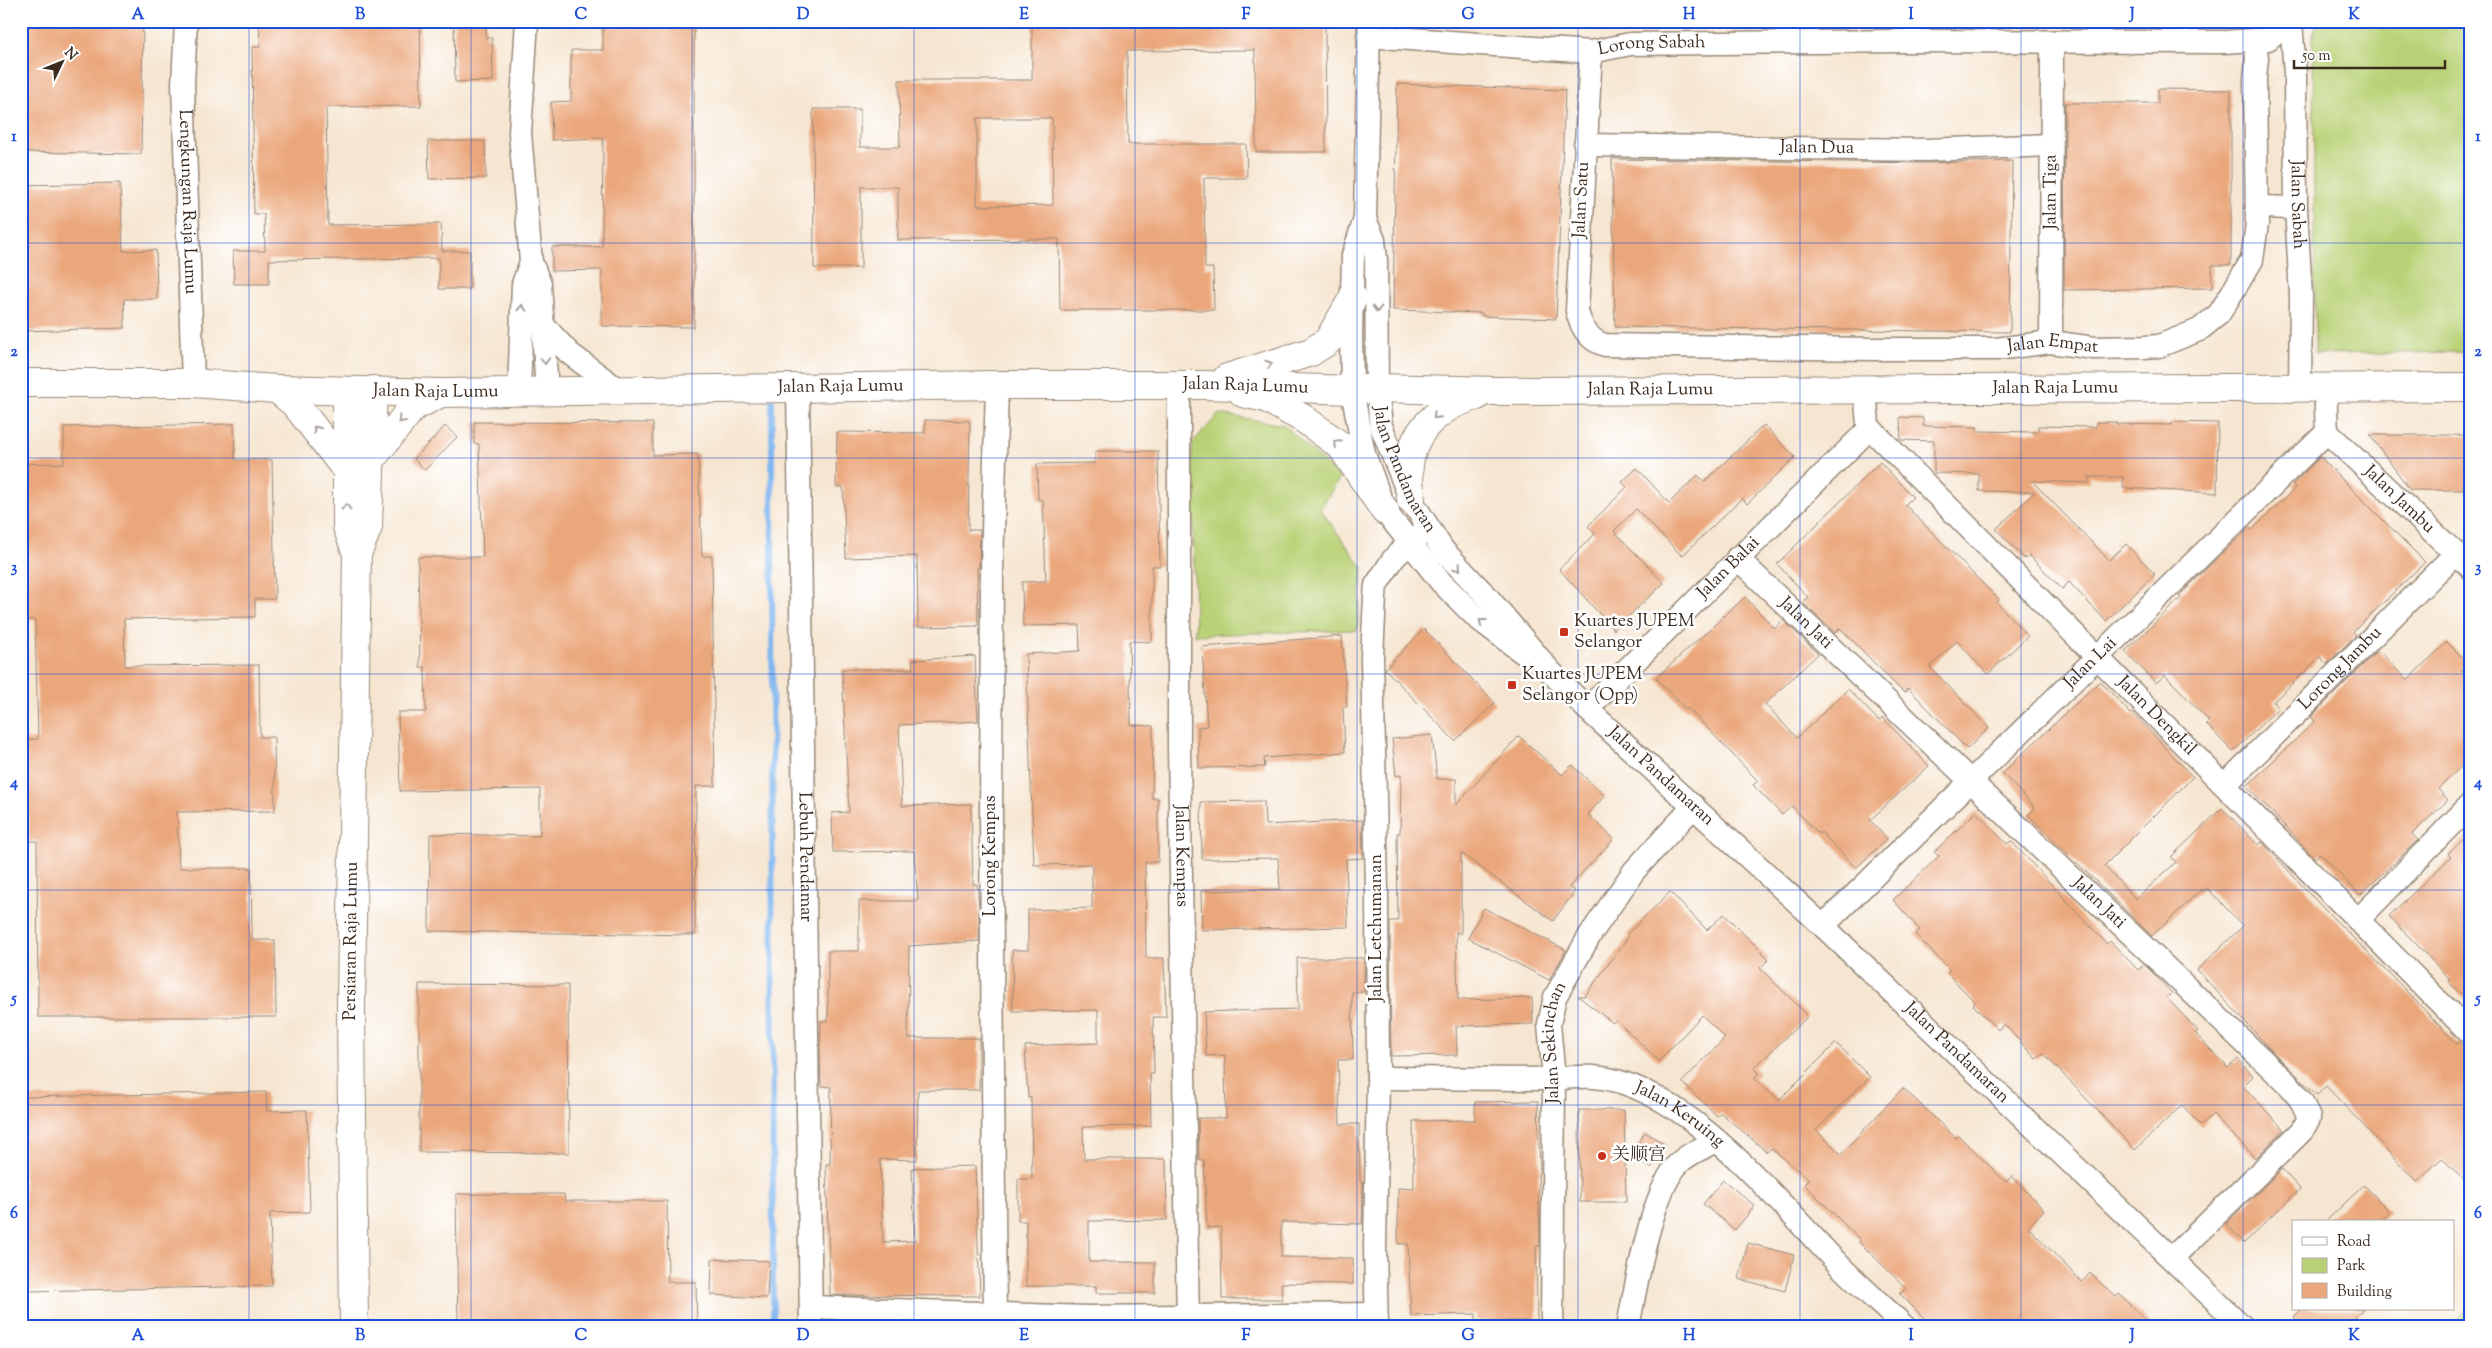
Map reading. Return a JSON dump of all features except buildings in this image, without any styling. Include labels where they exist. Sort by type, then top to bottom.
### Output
[{"type":"street","name":"Lengkungan Raja Lumu","points":[[186,21],[183,85],[193,383]]},
{"type":"street","points":[[527,21],[520,133],[531,262],[540,284],[547,392]]},
{"type":"street","name":"Lorong Sabah","points":[[1369,29],[1591,52],[1630,44],[1894,41],[2052,43],[2224,42],[2268,39],[2290,21]]},
{"type":"street","name":"Jalan Sabah","points":[[2290,21],[2295,73],[2296,208],[2301,296],[2312,387]]},
{"type":"street","name":"Jalan Pandamaran","points":[[1369,29],[1365,219],[1374,240],[1376,260],[1364,389],[1411,500],[1419,536],[1449,557],[1490,600],[1550,671],[1587,709],[1823,926],[2243,1327]]},
{"type":"street","name":"Jalan Empat","points":[[1595,342],[1605,345],[1872,350],[1996,349],[2051,342],[2094,348],[2159,346],[2200,330],[2219,314],[2252,260],[2257,207],[2255,79],[2257,58],[2255,40]]},
{"type":"street","name":"Jalan Tiga","points":[[2051,342],[2052,43]]},
{"type":"street","name":"Jalan Satu","points":[[1591,52],[1577,311],[1581,326],[1595,342]]},
{"type":"street","name":"Jalan Dua","points":[[1585,145],[1926,150],[2051,145]]},
{"type":"street","points":[[2257,207],[2296,208]]},
{"type":"street","points":[[1365,219],[1353,255],[1354,298],[1351,335],[1364,389],[1364,454],[1385,511]]},
{"type":"street","points":[[519,391],[523,284],[531,262]]},
{"type":"street","points":[[1206,385],[1311,352],[1328,341],[1354,298]]},
{"type":"street","points":[[543,325],[569,353],[620,391]]},
{"type":"street","name":"Jalan Raja Lumu","points":[[21,383],[193,383],[277,389],[441,393],[996,385],[1206,385],[1496,391],[2471,387]]},
{"type":"street","name":"Lorong Kempas","points":[[996,385],[992,569],[991,774],[992,1176],[996,1320]]},
{"type":"street","name":"Jalan Kempas","points":[[1179,385],[1179,747],[1188,1321]]},
{"type":"street","points":[[1206,385],[1266,398],[1325,434],[1341,446],[1385,511],[1419,536]]},
{"type":"street","points":[[2312,387],[2327,432]]},
{"type":"street","name":"Lebuh Pendamar","points":[[798,388],[811,1317]]},
{"type":"street","points":[[277,389],[357,465],[412,407],[441,393]]},
{"type":"street","points":[[1864,389],[1868,425],[1870,428]]},
{"type":"street","name":"Persiaran Raja Lumu","points":[[354,1327],[351,1008],[357,554],[346,526],[357,465],[360,391]]},
{"type":"street","points":[[1411,500],[1409,465],[1419,436],[1429,422],[1444,408],[1463,399],[1496,391]]},
{"type":"street","name":"Jalan Balai","points":[[1587,709],[1870,428]]},
{"type":"street","name":"Jalan Dengkil","points":[[1870,428],[2471,1034]]},
{"type":"street","name":"Jalan Jambu","points":[[2327,432],[2463,561]]},
{"type":"street","name":"Jalan Lai","points":[[1823,926],[2327,432]]},
{"type":"street","name":"Jalan Letchumanan","points":[[1377,1321],[1378,1078],[1376,765],[1372,657],[1373,632],[1376,585],[1394,558],[1419,536]]},
{"type":"street","name":"Jalan Jati","points":[[1737,558],[2290,1087],[2302,1102],[2308,1118],[2302,1131],[2172,1258]]},
{"type":"street","name":"Lorong Jambu","points":[[2225,785],[2463,561]]},
{"type":"street","points":[[2358,920],[2471,804]]},
{"type":"street","name":"Jalan Sekinchan","points":[[1552,1327],[1554,1079],[1549,1024],[1555,997],[1590,935],[1634,871],[1694,806]]},
{"type":"street","name":"Jalan Keruing","points":[[1378,1078],[1554,1079],[1594,1077],[1626,1085],[1680,1110],[1717,1141],[1770,1192],[1843,1268],[1905,1327]]},
{"type":"street","points":[[1628,1327],[1647,1234],[1668,1181],[1680,1162],[1699,1149],[1717,1141]]},
{"type":"street","points":[[811,1317],[996,1320],[1086,1317],[1188,1321],[1377,1321]]},
{"type":"green space","points":[[2316,21],[2471,21],[2471,352],[2315,354],[2313,33]]},
{"type":"green space","points":[[1219,414],[1284,425],[1340,478],[1320,509],[1363,568],[1357,630],[1195,635],[1192,443]]},
{"type":"green space","points":[[2471,1306],[2471,1327],[2451,1327]]},
{"type":"waterway","points":[[772,401],[773,1327]]},
{"type":"place","name":"Kuartes JUPEM Selangor","points":[[1564,632]]},
{"type":"place","name":"Kuartes JUPEM Selangor (Opp)","points":[[1512,685]]},
{"type":"place","name":"关顺宫","points":[[1602,1156]]}]
